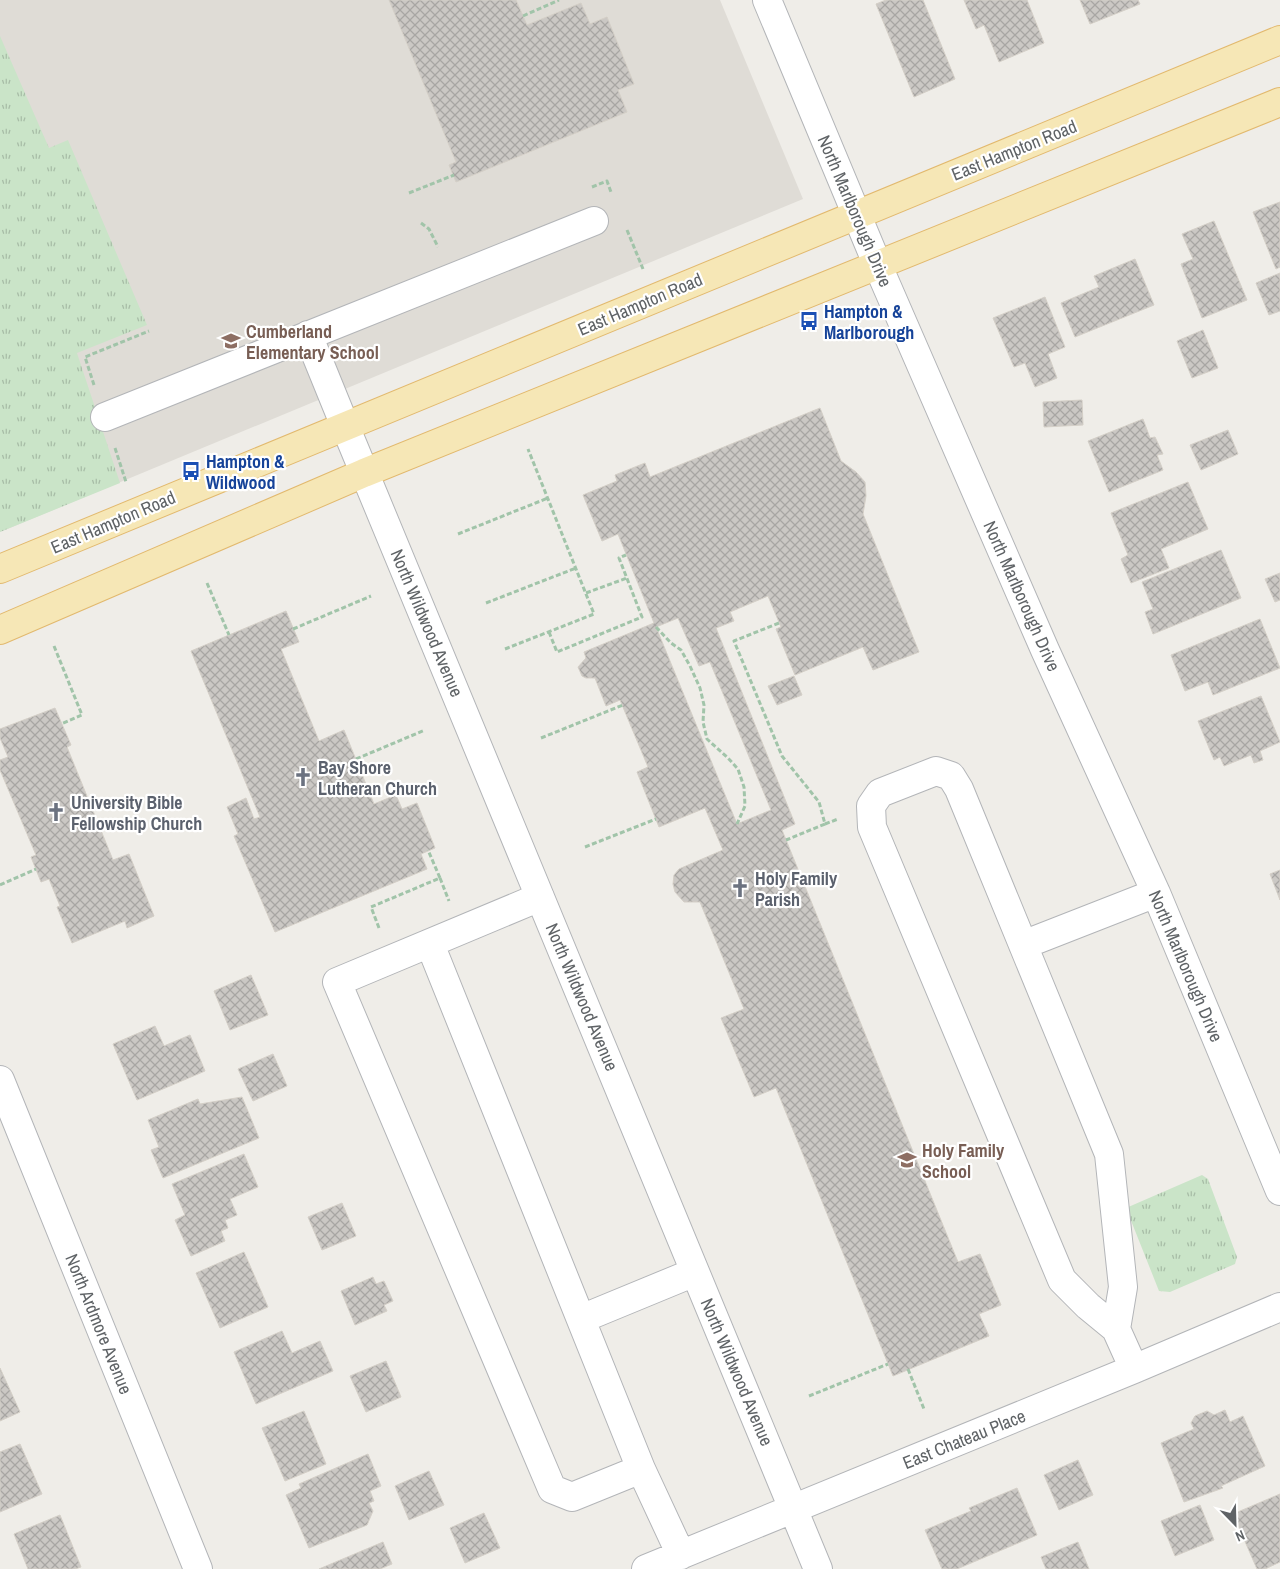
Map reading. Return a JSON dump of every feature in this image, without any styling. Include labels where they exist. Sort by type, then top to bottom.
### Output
[{"type":"main road","name":"East Hampton Road","points":[[0,569],[1280,40]]},
{"type":"main road","points":[[0,630],[364,473],[1280,102]]},
{"type":"street","name":"North Marlborough Drive","points":[[767,0],[856,215],[1045,650],[1156,894],[1280,1191]]},
{"type":"street","points":[[105,417],[594,221]]},
{"type":"street","name":"North Wildwood Avenue","points":[[308,335],[818,1569]]},
{"type":"street","points":[[1116,1329],[1123,1287],[1110,1154],[959,789],[951,776],[936,771],[880,793],[871,806],[872,827],[1062,1280],[1088,1306],[1116,1329],[1134,1369]]},
{"type":"street","points":[[1024,945],[1156,894]]},
{"type":"street","points":[[540,897],[338,982],[552,1490],[572,1497],[642,1469]]},
{"type":"street","points":[[430,944],[642,1469],[681,1555]]},
{"type":"street","name":"North Ardmore Avenue","points":[[0,1080],[198,1569]]},
{"type":"street","points":[[581,1319],[696,1272]]},
{"type":"street","name":"East Chateau Place","points":[[646,1569],[1134,1369],[1280,1307]]},
{"type":"path","points":[[523,16],[559,0]]},
{"type":"path","points":[[409,193],[454,174]]},
{"type":"path","points":[[85,357],[149,331]]},
{"type":"path","points":[[505,649],[594,614],[528,450]]},
{"type":"path","points":[[458,534],[548,498]]},
{"type":"path","points":[[549,632],[558,652],[642,617],[619,558],[626,555]]},
{"type":"path","points":[[486,603],[576,568]]},
{"type":"path","points":[[586,594],[627,578]]},
{"type":"path","points":[[207,582],[229,635]]},
{"type":"path","points":[[293,629],[371,596]]},
{"type":"path","points":[[779,623],[734,641],[782,756],[819,802],[825,824],[786,840]]},
{"type":"path","points":[[656,627],[671,643],[681,650],[690,666],[700,688],[704,705],[703,722],[707,739],[738,770],[744,787],[745,806],[738,824]]},
{"type":"path","points":[[54,646],[82,715],[62,724]]},
{"type":"path","points":[[541,738],[622,705]]},
{"type":"path","points":[[356,759],[426,730]]},
{"type":"path","points":[[585,846],[656,819]]},
{"type":"path","points":[[392,960],[371,907],[440,878],[428,850]]},
{"type":"path","points":[[0,885],[36,869]]},
{"type":"path","points":[[809,1396],[888,1364]]},
{"type":"path","points":[[908,1369],[924,1409]]},
{"type":"shaded area","name":"Cumberland Elementary School","points":[[0,0],[720,0],[803,199],[0,532]]},
{"type":"green space","points":[[0,36],[49,148],[68,140],[147,325],[77,353],[120,483],[0,532]]},
{"type":"green space","points":[[1202,1175],[1208,1179],[1237,1257],[1235,1264],[1170,1292],[1159,1291],[1126,1208]]},
{"type":"building","points":[[389,0],[516,0],[527,25],[581,3],[590,24],[607,17],[634,84],[618,90],[627,112],[456,182],[449,165],[456,162]]},
{"type":"building","points":[[886,0],[923,0],[955,79],[914,97],[876,4]]},
{"type":"building","points":[[964,0],[1027,0],[1044,43],[999,62],[984,25],[976,29]]},
{"type":"building","points":[[1080,0],[1138,0],[1140,4],[1090,24]]},
{"type":"building","points":[[1280,202],[1280,267],[1276,269],[1253,212]]},
{"type":"building","points":[[1214,221],[1247,300],[1202,318],[1181,264],[1193,259],[1182,234]]},
{"type":"building","points":[[1135,259],[1154,305],[1075,337],[1061,303],[1099,287],[1094,276]]},
{"type":"building","points":[[1280,273],[1280,311],[1269,315],[1256,283]]},
{"type":"building","points":[[1045,297],[1065,347],[1048,354],[1057,378],[1035,387],[1025,363],[1014,367],[993,318]]},
{"type":"building","points":[[1203,330],[1218,368],[1192,378],[1177,341]]},
{"type":"building","points":[[1082,400],[1083,425],[1044,427],[1043,402]]},
{"type":"building","name":"Holy Family Parish","points":[[820,408],[841,461],[856,472],[865,482],[866,496],[863,514],[919,652],[873,670],[863,647],[795,675],[776,629],[781,627],[768,596],[730,612],[734,621],[716,628],[795,824],[782,830],[958,1262],[980,1254],[1001,1305],[979,1314],[989,1336],[893,1376],[776,1088],[754,1097],[721,1018],[744,1009],[700,902],[684,902],[675,892],[673,884],[674,875],[679,869],[723,850],[705,808],[659,827],[637,772],[648,767],[620,700],[606,706],[595,678],[582,676],[578,667],[586,658],[584,652],[654,623],[618,534],[602,541],[583,495],[617,481],[615,475],[645,463],[650,477]],"holes":[[[678,618],[699,666],[710,662],[771,810],[737,824],[656,627]]]},
{"type":"building","points":[[1143,419],[1150,438],[1155,437],[1163,454],[1157,455],[1163,470],[1109,492],[1088,441]]},
{"type":"building","points":[[1228,430],[1238,454],[1201,470],[1190,445]]},
{"type":"building","points":[[1188,482],[1208,529],[1161,549],[1169,568],[1131,583],[1121,559],[1128,555],[1111,513]]},
{"type":"building","points":[[1221,550],[1241,598],[1153,634],[1145,612],[1153,609],[1142,582]]},
{"type":"building","points":[[1280,573],[1280,600],[1275,602],[1265,579]]},
{"type":"building","name":"Bay Shore Lutheran Church","points":[[286,611],[299,642],[281,649],[319,741],[344,730],[374,804],[396,795],[402,809],[417,803],[435,848],[421,854],[427,869],[275,932],[234,836],[238,834],[227,807],[246,798],[254,819],[260,817],[191,651]]},
{"type":"building","points":[[1260,619],[1280,668],[1213,695],[1208,682],[1185,691],[1171,655]]},
{"type":"building","points":[[794,676],[802,695],[777,705],[768,686]]},
{"type":"building","points":[[1261,696],[1280,742],[1260,751],[1263,760],[1254,763],[1251,755],[1224,766],[1220,757],[1214,760],[1198,721]]},
{"type":"building","name":"University Bible Fellowship Church","points":[[55,708],[71,745],[67,747],[113,860],[129,854],[154,916],[127,928],[125,921],[72,943],[57,907],[60,906],[49,879],[41,882],[31,857],[36,855],[0,770],[0,760],[8,757],[0,738],[0,729]]},
{"type":"building","points":[[1280,870],[1280,900],[1270,874]]},
{"type":"building","points":[[251,975],[268,1015],[230,1030],[214,991]]},
{"type":"building","points":[[155,1026],[164,1046],[190,1035],[205,1071],[137,1100],[113,1044]]},
{"type":"building","points":[[273,1054],[287,1086],[253,1101],[238,1069]]},
{"type":"building","points":[[242,1097],[259,1138],[163,1178],[151,1150],[159,1147],[148,1120],[198,1099],[200,1104]]},
{"type":"building","points":[[244,1154],[258,1187],[230,1199],[237,1215],[225,1220],[228,1228],[221,1231],[225,1241],[191,1256],[175,1220],[185,1215],[172,1184]]},
{"type":"building","points":[[342,1203],[356,1236],[322,1250],[308,1217]]},
{"type":"building","points":[[244,1252],[268,1307],[220,1328],[196,1273]]},
{"type":"building","points":[[373,1277],[376,1284],[384,1281],[393,1301],[384,1305],[387,1311],[355,1325],[341,1291]]},
{"type":"building","points":[[282,1331],[292,1353],[320,1341],[333,1371],[256,1404],[234,1352]]},
{"type":"building","points":[[386,1361],[401,1397],[366,1412],[350,1376]]},
{"type":"building","points":[[0,1368],[20,1412],[0,1421]]},
{"type":"building","points":[[1225,1410],[1230,1422],[1243,1416],[1265,1466],[1221,1486],[1223,1488],[1184,1502],[1161,1443],[1194,1429],[1191,1423],[1195,1416],[1207,1411],[1214,1415]]},
{"type":"building","points":[[304,1411],[326,1464],[285,1481],[262,1428]]},
{"type":"building","points":[[20,1444],[42,1494],[0,1512],[0,1452]]},
{"type":"building","points":[[368,1454],[381,1486],[370,1491],[374,1501],[369,1503],[373,1511],[367,1525],[309,1548],[286,1495],[301,1488],[299,1484]]},
{"type":"building","points":[[1078,1460],[1093,1495],[1059,1510],[1044,1475]]},
{"type":"building","points":[[429,1471],[444,1505],[409,1520],[395,1486]]},
{"type":"building","points":[[1017,1488],[1037,1535],[957,1569],[942,1569],[925,1530],[971,1511],[969,1508]]},
{"type":"building","points":[[1280,1494],[1280,1562],[1265,1569],[1257,1569],[1233,1514]]},
{"type":"building","points":[[1200,1505],[1214,1540],[1175,1556],[1161,1521]]},
{"type":"building","points":[[484,1513],[500,1548],[465,1563],[450,1528]]},
{"type":"building","points":[[60,1515],[81,1567],[75,1569],[28,1569],[14,1534]]},
{"type":"building","points":[[383,1542],[392,1564],[380,1569],[319,1569]]},
{"type":"building","points":[[1078,1542],[1089,1569],[1046,1569],[1041,1557]]},
{"type":"place","name":"Hampton & Marlborough","points":[[809,321]]},
{"type":"place","name":"Cumberland Elementary School","points":[[231,341]]},
{"type":"place","name":"Hampton & Wildwood","points":[[191,471]]},
{"type":"place","name":"Bay Shore Lutheran Church","points":[[303,777]]},
{"type":"place","name":"University Bible Fellowship Church","points":[[56,812]]},
{"type":"place","name":"Holy Family Parish","points":[[740,888]]},
{"type":"place","name":"Holy Family School","points":[[907,1160]]}]
